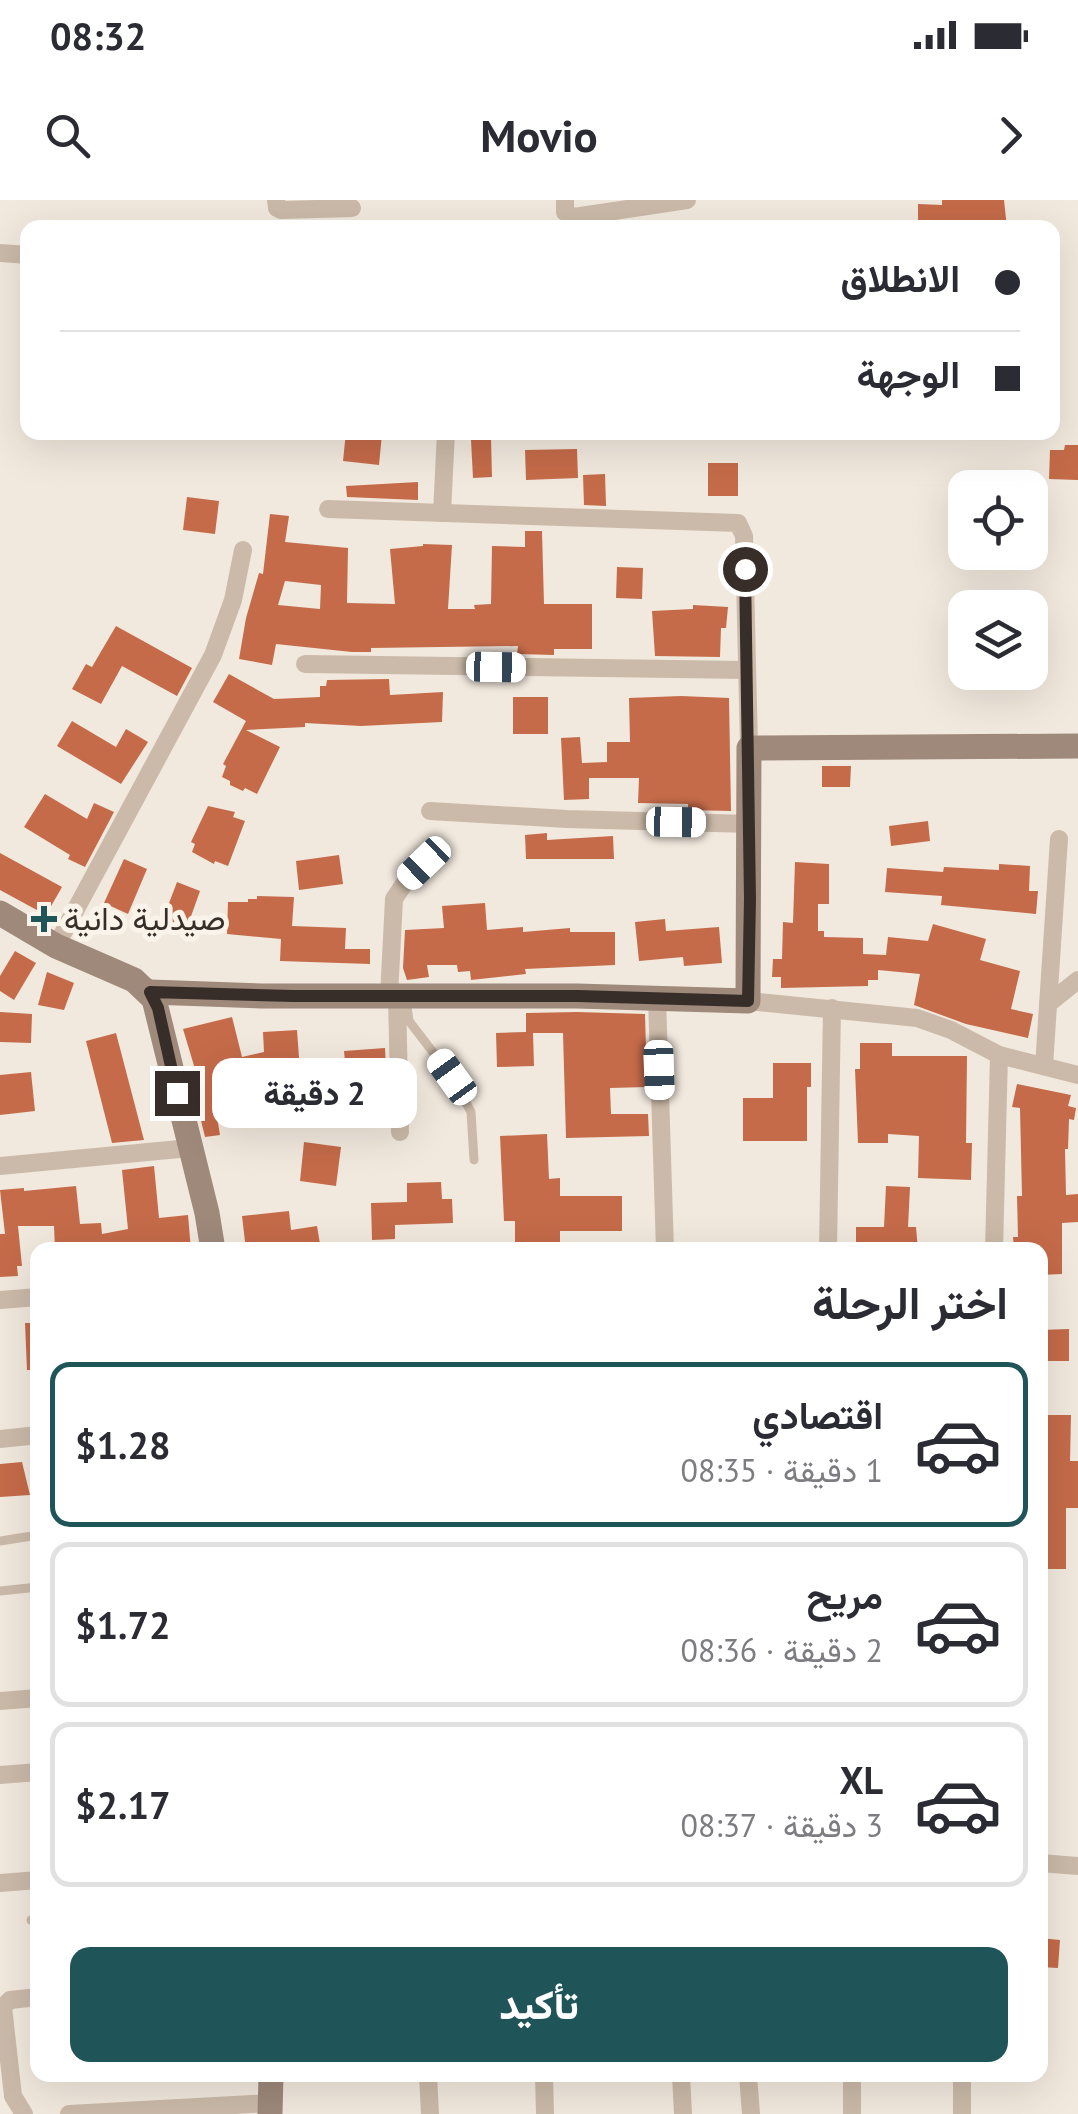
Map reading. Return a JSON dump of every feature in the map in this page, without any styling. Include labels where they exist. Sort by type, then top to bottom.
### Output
[{"type":"street","points":[[276,200],[281,210],[352,208]]},
{"type":"street","points":[[566,200],[565,212],[574,217],[687,200]]},
{"type":"street","points":[[442,513],[446,440]]},
{"type":"street","points":[[328,509],[742,526],[750,824],[748,1001]]},
{"type":"street","points":[[56,946],[213,655],[233,600],[243,550]]},
{"type":"street","points":[[305,664],[747,670]]},
{"type":"street","points":[[749,748],[1078,746]]},
{"type":"street","points":[[430,810],[567,819],[750,824]]},
{"type":"street","points":[[1044,1066],[1059,840]]},
{"type":"street","points":[[400,1132],[394,898],[424,863]]},
{"type":"street","points":[[0,913],[56,946],[134,980],[150,992],[158,1008],[211,1242]]},
{"type":"street","points":[[1048,1004],[1078,980]]},
{"type":"street","points":[[150,992],[657,998],[832,1008],[918,1018],[998,1055],[1078,1075]]},
{"type":"street","points":[[657,998],[665,1242]]},
{"type":"street","points":[[828,1242],[832,1008]]},
{"type":"street","points":[[994,1242],[998,1055]]},
{"type":"street","points":[[0,1166],[190,1148]]},
{"type":"street","points":[[0,1300],[30,1297]]},
{"type":"street","points":[[0,1438],[30,1436]]},
{"type":"street","points":[[0,1701],[30,1699]]},
{"type":"street","points":[[0,1775],[30,1773]]},
{"type":"street","points":[[1048,1864],[1078,1866]]},
{"type":"street","points":[[0,1883],[30,1881]]},
{"type":"street","points":[[24,2114],[12,2089],[3,2007],[10,2000],[30,1998]]},
{"type":"street","points":[[69,2114],[270,2109],[271,2082]]},
{"type":"street","points":[[428,2082],[430,2114]]},
{"type":"street","points":[[544,2082],[545,2114]]},
{"type":"street","points":[[681,2082],[683,2114]]},
{"type":"street","points":[[749,2082],[751,2114]]},
{"type":"street","points":[[852,2082],[852,2114]]},
{"type":"street","points":[[962,2082],[962,2114]]},
{"type":"lane","points":[[397,996],[409,1021],[452,1077],[471,1112],[474,1160]]},
{"type":"lane","points":[[0,1540],[30,1536]]},
{"type":"lane","points":[[0,1591],[30,1588]]},
{"type":"building","points":[[942,200],[1004,200],[1006,220],[918,220],[918,204],[942,205]]},
{"type":"building","points":[[345,440],[381,440],[379,465],[343,461]]},
{"type":"building","points":[[471,440],[491,440],[492,477],[473,478]]},
{"type":"building","points":[[1065,445],[1078,445],[1078,480],[1049,479],[1050,450],[1064,450]]},
{"type":"building","points":[[577,449],[578,478],[526,480],[525,450]]},
{"type":"building","points":[[708,463],[738,463],[738,496],[708,496]]},
{"type":"building","points":[[605,474],[606,506],[584,505],[583,475]]},
{"type":"building","points":[[418,482],[418,500],[347,497],[346,486]]},
{"type":"building","points":[[187,497],[219,501],[215,534],[183,530]]},
{"type":"building","points":[[270,514],[289,516],[285,542],[348,548],[347,603],[395,604],[390,549],[452,545],[448,609],[475,609],[474,605],[491,604],[492,546],[525,547],[525,531],[542,531],[544,604],[592,604],[592,649],[554,649],[554,655],[517,654],[518,646],[371,648],[371,652],[352,652],[276,644],[272,665],[239,659],[246,618],[259,573],[263,574]],"holes":[[[285,581],[321,585],[320,609],[278,605]]]},
{"type":"building","points":[[617,567],[643,568],[642,599],[616,598]]},
{"type":"building","points":[[693,605],[728,607],[726,628],[721,628],[720,657],[655,656],[652,611],[693,609]]},
{"type":"building","points":[[116,626],[192,668],[177,696],[122,666],[101,704],[72,689],[86,664],[92,667]]},
{"type":"building","points":[[229,674],[274,699],[320,697],[320,686],[326,686],[327,680],[389,679],[390,695],[443,692],[442,722],[361,726],[305,723],[305,727],[246,730],[280,747],[257,794],[245,788],[243,791],[222,777],[226,766],[223,764],[246,721],[213,702]]},
{"type":"building","points":[[513,697],[548,697],[548,734],[513,734]]},
{"type":"building","points":[[629,698],[729,698],[731,811],[688,810],[688,804],[638,803],[639,778],[589,778],[589,799],[564,800],[561,738],[580,737],[582,763],[607,762],[607,742],[630,742]]},
{"type":"building","points":[[72,721],[116,747],[126,729],[148,742],[121,784],[57,746]]},
{"type":"building","points":[[822,766],[851,766],[850,787],[822,787]]},
{"type":"building","points":[[45,794],[87,819],[94,803],[114,812],[85,867],[24,827]]},
{"type":"building","points":[[208,806],[235,812],[233,817],[245,821],[228,866],[215,861],[214,864],[192,852],[195,844],[191,842]]},
{"type":"building","points":[[928,821],[930,841],[891,846],[889,826]]},
{"type":"building","points":[[547,833],[547,840],[613,836],[614,859],[526,859],[525,835]]},
{"type":"building","points":[[0,853],[62,887],[46,915],[0,890]]},
{"type":"building","points":[[339,855],[343,884],[299,890],[296,861]]},
{"type":"building","points":[[124,859],[147,869],[128,914],[104,903]]},
{"type":"building","points":[[795,862],[829,864],[829,904],[818,904],[818,931],[824,931],[824,937],[863,938],[863,954],[886,955],[888,937],[928,941],[933,924],[986,939],[980,960],[1020,971],[1011,1009],[1033,1014],[1028,1038],[966,1024],[914,1005],[920,974],[878,970],[878,980],[868,980],[868,986],[781,988],[781,977],[772,977],[773,959],[782,959],[783,922],[793,923]]},
{"type":"building","points":[[999,864],[1030,866],[1029,891],[1038,891],[1036,914],[941,905],[942,896],[885,892],[887,868],[999,870]]},
{"type":"building","points":[[177,882],[200,891],[184,936],[160,927]]},
{"type":"building","points":[[257,896],[294,897],[292,926],[346,928],[345,949],[370,949],[370,964],[280,961],[281,939],[227,934],[228,902],[248,902]]},
{"type":"building","points":[[485,903],[487,930],[523,927],[523,932],[570,928],[570,932],[615,932],[615,965],[525,969],[526,974],[471,980],[470,971],[458,972],[457,965],[427,965],[429,977],[407,980],[403,968],[405,930],[444,928],[442,906]]},
{"type":"building","points":[[665,919],[666,931],[719,927],[722,963],[684,966],[683,957],[639,961],[635,922]]},
{"type":"building","points":[[15,951],[36,963],[14,1000],[0,991],[0,976]]},
{"type":"building","points":[[47,972],[74,983],[64,1010],[38,1005]]},
{"type":"building","points":[[0,1012],[32,1014],[31,1043],[0,1042]]},
{"type":"building","points":[[526,1013],[645,1014],[647,1087],[610,1088],[611,1114],[648,1114],[649,1136],[566,1138],[563,1033],[533,1033],[534,1066],[497,1067],[496,1033],[526,1032]]},
{"type":"building","points":[[232,1017],[242,1057],[264,1052],[263,1032],[297,1030],[300,1071],[242,1074],[249,1104],[216,1111],[220,1135],[205,1137],[191,1080],[198,1079],[183,1029]]},
{"type":"building","points":[[116,1033],[144,1140],[112,1143],[86,1041]]},
{"type":"building","points":[[860,1043],[892,1043],[892,1056],[967,1056],[966,1143],[972,1143],[971,1180],[918,1178],[919,1136],[888,1134],[888,1143],[858,1143],[855,1069],[860,1069]]},
{"type":"building","points":[[385,1048],[386,1069],[346,1072],[344,1051]]},
{"type":"building","points":[[773,1063],[811,1063],[807,1141],[743,1141],[743,1098],[773,1098]]},
{"type":"building","points":[[31,1072],[35,1111],[0,1115],[0,1075]]},
{"type":"building","points":[[1017,1084],[1071,1095],[1068,1106],[1076,1108],[1074,1120],[1069,1119],[1065,1149],[1066,1195],[1078,1194],[1078,1222],[1062,1223],[1062,1274],[1048,1275],[1048,1242],[1013,1242],[1013,1237],[1018,1237],[1017,1196],[1022,1196],[1020,1108],[1012,1107]]},
{"type":"building","points":[[547,1134],[549,1179],[560,1178],[560,1196],[622,1196],[622,1231],[560,1231],[560,1242],[515,1242],[515,1221],[504,1221],[500,1136]]},
{"type":"building","points":[[304,1142],[341,1147],[336,1186],[300,1181]]},
{"type":"building","points":[[154,1166],[159,1218],[188,1215],[190,1242],[55,1242],[54,1226],[18,1226],[22,1266],[17,1266],[18,1276],[0,1277],[0,1234],[5,1234],[0,1190],[76,1186],[80,1224],[101,1223],[102,1234],[128,1229],[122,1170]]},
{"type":"building","points":[[441,1182],[442,1199],[452,1199],[453,1223],[395,1225],[395,1239],[372,1240],[371,1203],[407,1202],[407,1183]]},
{"type":"building","points":[[886,1186],[910,1187],[908,1227],[916,1227],[917,1242],[856,1242],[856,1227],[884,1227]]},
{"type":"building","points":[[289,1211],[291,1230],[317,1226],[320,1242],[245,1242],[242,1216]]},
{"type":"building","points":[[25,1323],[30,1323],[30,1370]]},
{"type":"building","points":[[1069,1329],[1069,1361],[1048,1361],[1048,1330]]},
{"type":"building","points":[[1048,1415],[1071,1415],[1070,1461],[1078,1461],[1078,1508],[1066,1508],[1066,1569],[1048,1569]]},
{"type":"building","points":[[22,1462],[30,1495],[0,1497],[0,1464]]},
{"type":"building","points":[[1048,1939],[1060,1940],[1058,1968],[1048,1967]]},
{"type":"place","name":"صيدلية دانية","points":[[44,919]]},
{"type":"route","points":[[177,1093],[158,1008],[150,992],[748,1001],[745,569]]}]
